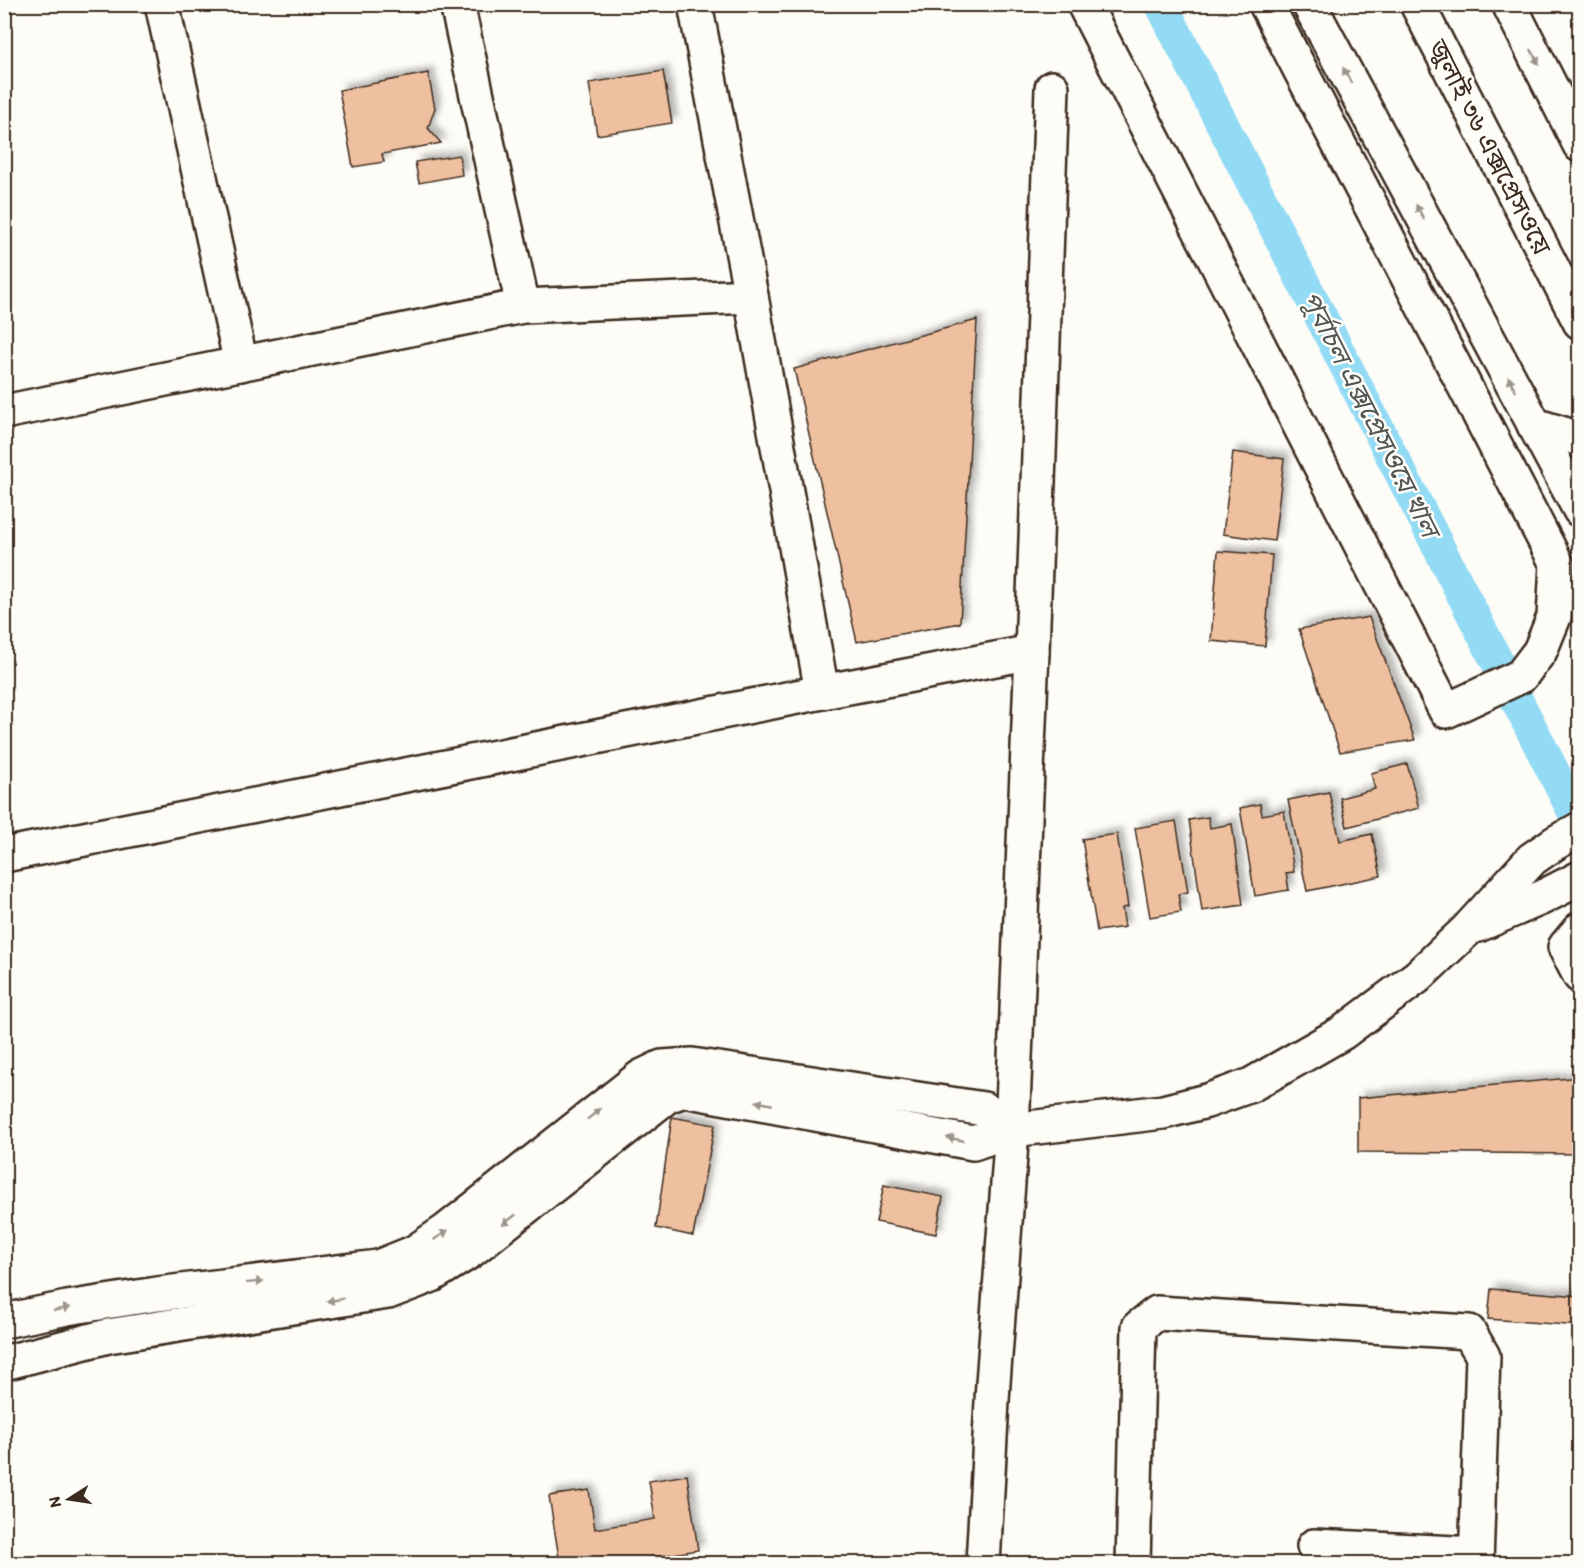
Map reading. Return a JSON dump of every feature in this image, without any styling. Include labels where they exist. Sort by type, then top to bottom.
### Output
[{"type":"main road","points":[[162,4],[241,364]]},
{"type":"main road","points":[[457,4],[523,306]]},
{"type":"main road","points":[[695,4],[751,296],[822,692]]},
{"type":"main road","points":[[1084,4],[1446,711],[1521,676],[1540,651],[1554,617],[1557,564],[1266,4]]},
{"type":"main road","points":[[1309,4],[1580,510]]},
{"type":"main road","name":"জুলাই ৩৬ এক্সপ্রেসওয়ে","points":[[1417,4],[1580,322]]},
{"type":"main road","points":[[1509,4],[1580,145]]},
{"type":"main road","points":[[983,1563],[1012,1130],[1052,88]]},
{"type":"main road","points":[[4,412],[523,306],[751,296]]},
{"type":"main road","points":[[1534,425],[1580,439]]},
{"type":"main road","points":[[4,855],[1032,652]]},
{"type":"main road","points":[[4,1321],[67,1308],[157,1294],[378,1267],[415,1252],[529,1186],[667,1096],[684,1090],[973,1143],[1012,1130],[1163,1113],[1207,1101],[1251,1085],[1342,1033],[1417,977],[1467,930],[1532,859],[1580,829]]},
{"type":"main road","points":[[1467,930],[1541,898],[1580,878]]},
{"type":"main road","points":[[1572,938],[1580,976]]},
{"type":"main road","points":[[4,1363],[108,1336],[388,1292],[432,1275],[469,1252],[529,1186]]},
{"type":"main road","points":[[1133,1563],[1139,1327],[1157,1313],[1469,1332],[1483,1356],[1476,1559],[1314,1546]]},
{"type":"building","points":[[663,71],[672,123],[597,135],[589,83]]},
{"type":"building","points":[[428,73],[435,108],[428,128],[441,143],[382,154],[384,162],[353,167],[339,90]]},
{"type":"building","points":[[459,155],[462,175],[419,183],[415,162]]},
{"type":"building","points":[[977,320],[960,623],[857,642],[794,369]]},
{"type":"building","points":[[1233,452],[1284,459],[1274,541],[1223,534]]},
{"type":"building","points":[[1218,551],[1272,555],[1265,646],[1211,641]]},
{"type":"building","points":[[1369,617],[1415,740],[1340,752],[1299,629]]},
{"type":"building","points":[[1407,764],[1419,808],[1347,827],[1340,798],[1375,789],[1371,773]]},
{"type":"building","points":[[1329,792],[1340,841],[1372,834],[1381,876],[1307,891],[1288,800]]},
{"type":"building","points":[[1260,804],[1262,815],[1284,811],[1294,872],[1286,873],[1289,890],[1255,896],[1240,808]]},
{"type":"building","points":[[1208,817],[1210,828],[1232,824],[1243,905],[1202,911],[1189,820]]},
{"type":"building","points":[[1176,821],[1188,892],[1178,894],[1181,912],[1150,917],[1135,828]]},
{"type":"building","points":[[1117,834],[1128,907],[1122,908],[1125,927],[1097,931],[1082,839]]},
{"type":"building","points":[[1580,1077],[1580,1154],[1358,1152],[1358,1098]]},
{"type":"building","points":[[672,1117],[715,1125],[693,1236],[656,1228]]},
{"type":"building","points":[[884,1185],[943,1197],[936,1234],[876,1222]]},
{"type":"building","points":[[1491,1289],[1580,1296],[1580,1326],[1488,1319]]},
{"type":"building","points":[[687,1475],[698,1550],[612,1564],[560,1564],[549,1496],[589,1490],[595,1529],[655,1519],[649,1481]]},
{"type":"waterway","name":"পূর্বাচল এক্সপ্রেসওয়ে খাল","points":[[1161,4],[1580,824]]}]
